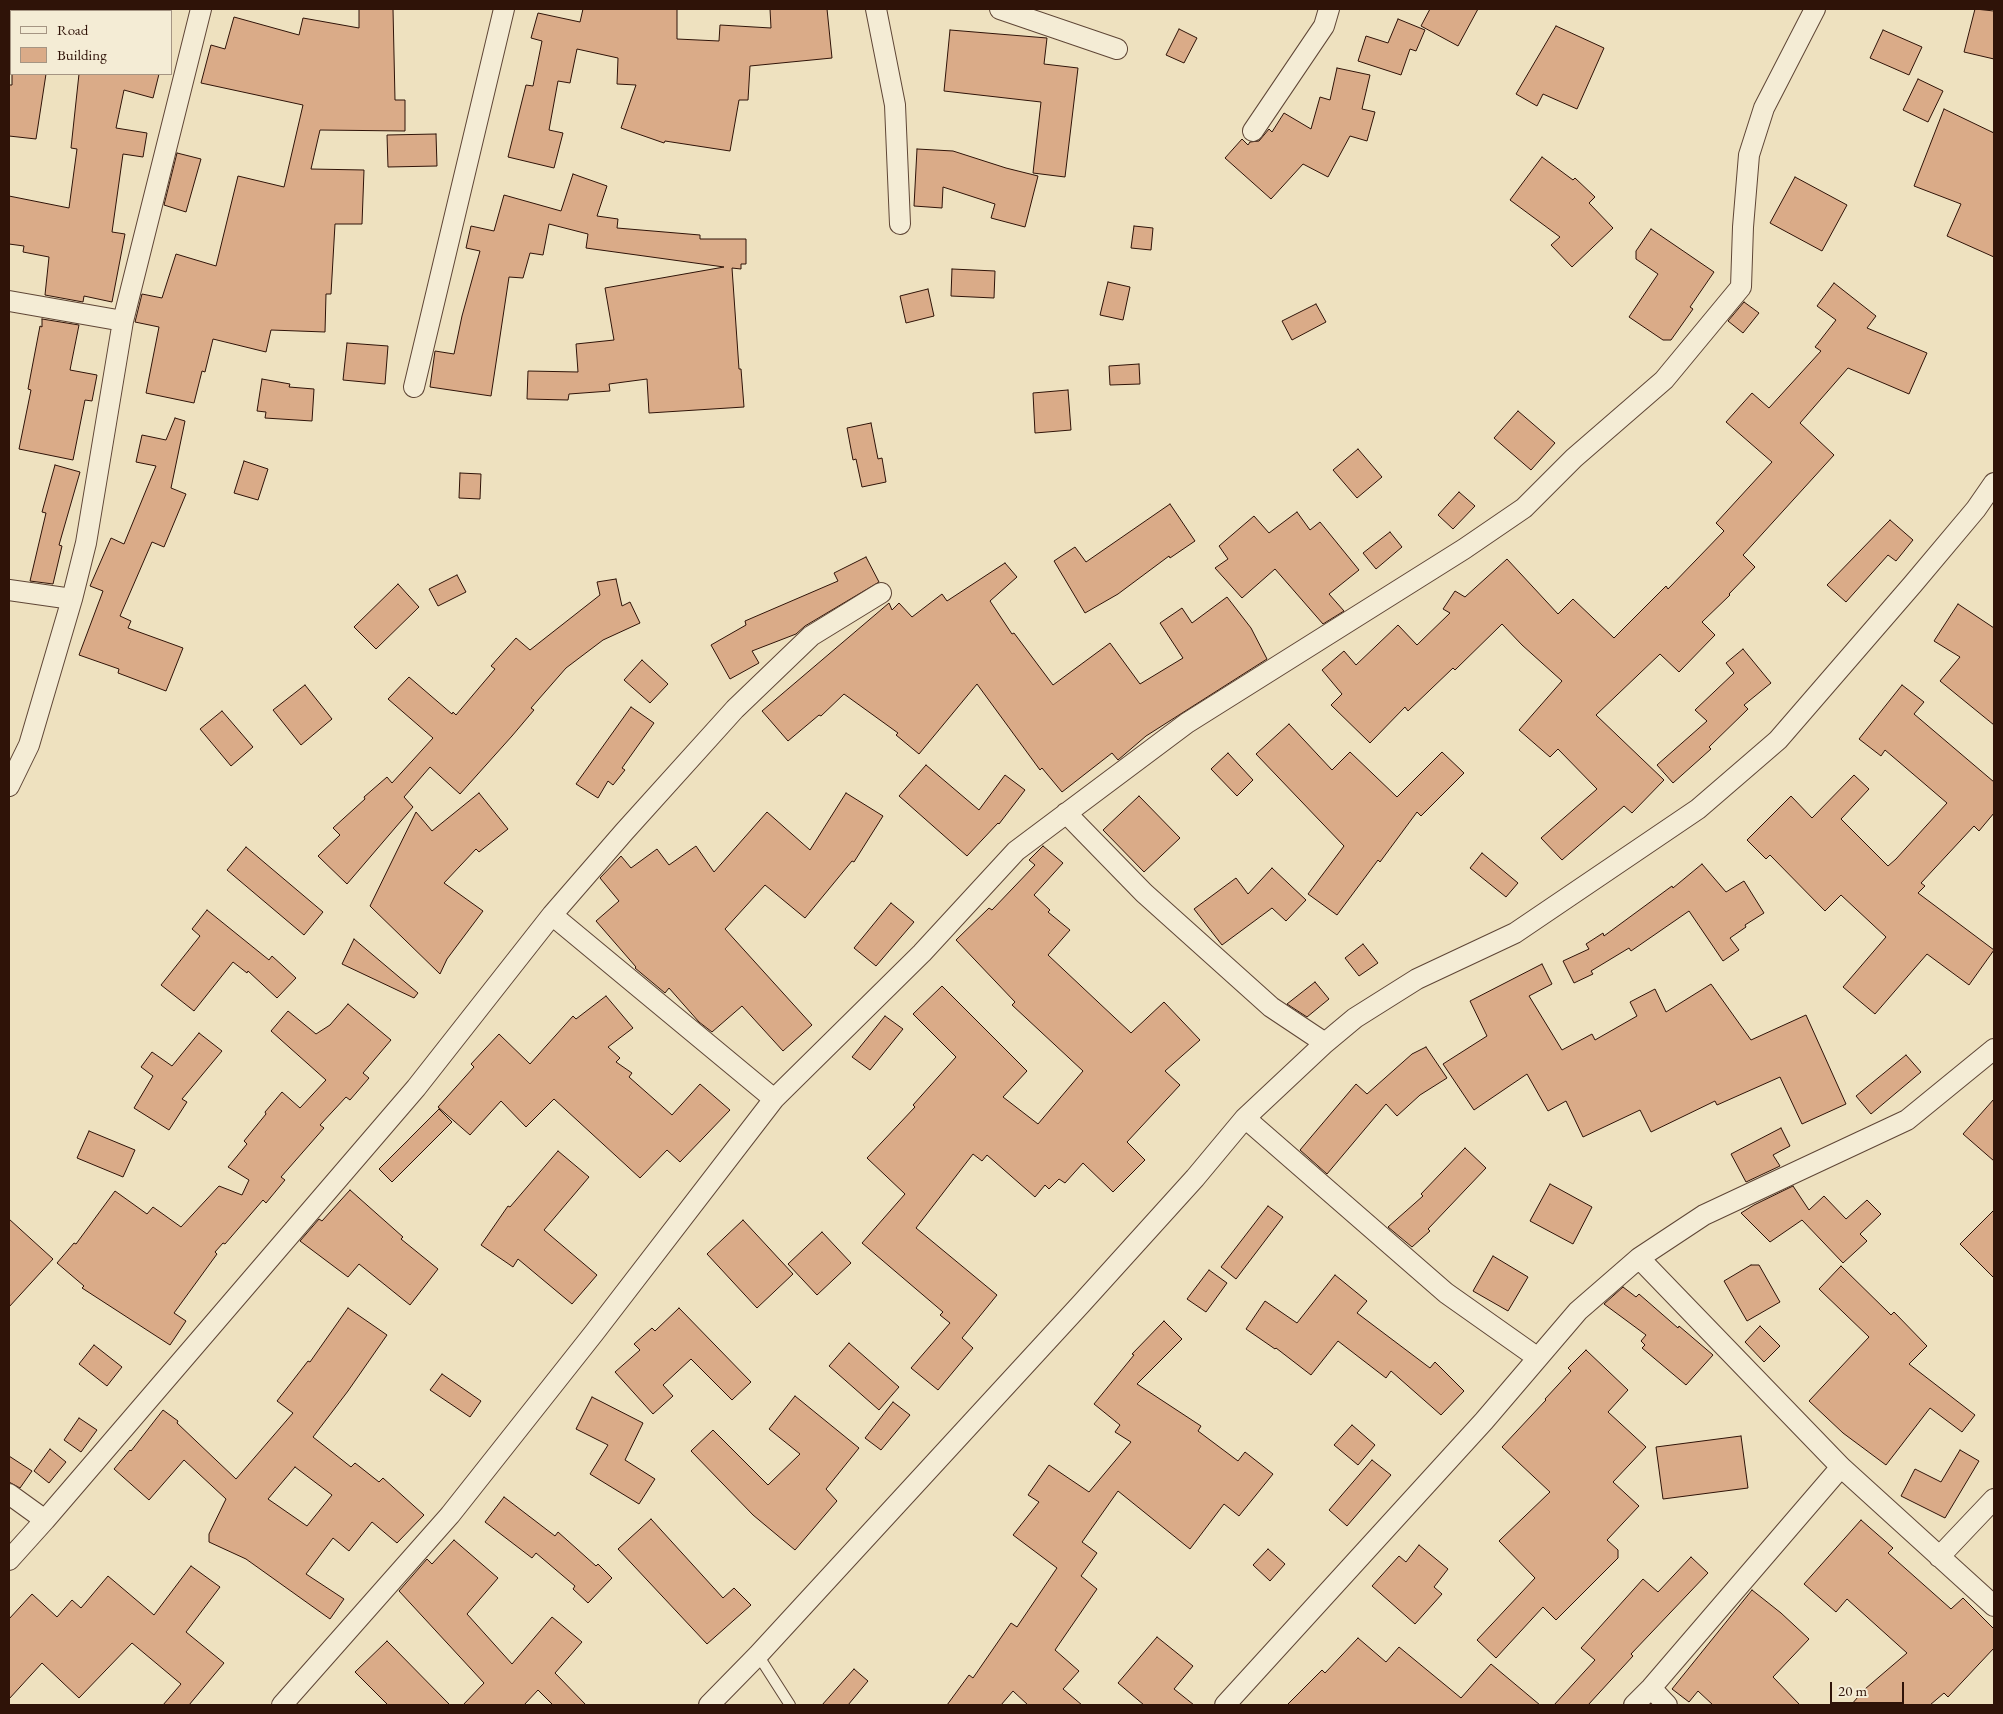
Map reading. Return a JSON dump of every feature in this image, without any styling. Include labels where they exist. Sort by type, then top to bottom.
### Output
[{"type":"street","points":[[9,786],[29,745],[72,599],[86,543],[123,321],[201,9]]},
{"type":"street","points":[[414,387],[504,9]]},
{"type":"street","points":[[876,9],[895,105],[900,224]]},
{"type":"street","points":[[1000,9],[1117,49]]},
{"type":"street","points":[[1253,131],[1324,26],[1329,9]]},
{"type":"street","points":[[282,1705],[450,1515],[594,1333],[774,1100],[922,953],[1016,851],[1188,723],[1524,508],[1574,458],[1664,380],[1741,288],[1742,227],[1749,155],[1764,108],[1814,9]]},
{"type":"street","points":[[9,301],[123,321]]},
{"type":"street","points":[[709,1705],[758,1655],[1081,1304],[1195,1178],[1245,1118],[1325,1043],[1355,1018],[1418,979],[1515,933],[1698,809],[1778,740],[1919,577],[1976,509],[1994,483]]},
{"type":"street","points":[[9,590],[72,599]]},
{"type":"street","points":[[9,1560],[416,1088],[552,915],[735,709],[811,636],[880,593]]},
{"type":"street","points":[[1066,813],[1144,893],[1271,1007],[1325,1043]]},
{"type":"street","points":[[552,915],[774,1100]]},
{"type":"street","points":[[1225,1705],[1484,1420],[1578,1311],[1640,1258],[1704,1215],[1907,1120],[1994,1049]]},
{"type":"street","points":[[1245,1118],[1446,1293],[1538,1358]]},
{"type":"street","points":[[1640,1258],[1841,1468],[1994,1606]]},
{"type":"street","points":[[1634,1705],[1651,1688],[1841,1468]]},
{"type":"street","points":[[9,1494],[45,1520]]},
{"type":"street","points":[[1939,1557],[1994,1500]]},
{"type":"street","points":[[1651,1688],[1667,1705]]},
{"type":"lane","points":[[758,1655],[790,1705]]},
{"type":"building","points":[[359,9],[393,9],[395,100],[405,100],[405,131],[320,130],[311,169],[364,170],[362,224],[335,224],[331,294],[326,294],[325,332],[271,330],[266,352],[213,339],[205,372],[202,371],[194,403],[146,393],[159,327],[135,322],[142,294],[162,298],[176,254],[216,266],[238,176],[284,187],[303,105],[201,83],[211,45],[225,49],[234,17],[299,35],[303,18],[359,28]]},
{"type":"building","points":[[583,9],[677,9],[677,39],[719,41],[720,25],[771,28],[770,9],[827,9],[832,58],[750,66],[748,100],[739,100],[730,151],[665,141],[664,143],[621,128],[636,85],[617,84],[618,58],[577,49],[570,83],[558,81],[549,130],[563,133],[554,168],[508,157],[526,85],[533,86],[542,41],[531,38],[538,13],[580,22]]},
{"type":"building","points":[[1430,9],[1478,9],[1458,46],[1421,26]]},
{"type":"building","points":[[1975,9],[1994,11],[1994,59],[1964,52]]},
{"type":"building","points":[[1398,19],[1425,30],[1416,51],[1410,49],[1401,75],[1358,61],[1366,36],[1388,43]]},
{"type":"building","points":[[1556,26],[1604,48],[1577,109],[1543,94],[1537,106],[1516,94]]},
{"type":"building","points":[[1179,29],[1197,38],[1184,63],[1166,55]]},
{"type":"building","points":[[950,30],[1047,38],[1044,64],[1078,68],[1065,177],[1033,173],[1041,102],[944,91]]},
{"type":"building","points":[[1883,30],[1922,47],[1909,75],[1870,58]]},
{"type":"building","points":[[1337,68],[1370,75],[1362,109],[1375,112],[1367,141],[1350,136],[1328,177],[1303,164],[1271,199],[1225,158],[1242,139],[1248,145],[1250,142],[1259,141],[1269,129],[1272,132],[1284,113],[1311,129],[1320,97],[1330,100]]},
{"type":"building","points":[[12,75],[46,75],[36,139],[9,136],[9,85],[12,85]]},
{"type":"building","points":[[79,75],[159,75],[153,98],[124,90],[116,128],[147,133],[143,157],[123,154],[112,232],[125,234],[112,302],[84,296],[83,302],[45,295],[49,257],[23,252],[24,246],[9,244],[9,196],[69,208],[77,149],[71,148]]},
{"type":"building","points":[[1918,79],[1943,91],[1928,122],[1903,110]]},
{"type":"building","points":[[1944,109],[1994,133],[1994,257],[1947,236],[1961,204],[1914,186]]},
{"type":"building","points":[[436,134],[437,166],[388,167],[387,135]]},
{"type":"building","points":[[917,149],[953,151],[1038,176],[1025,227],[991,218],[995,204],[943,187],[942,208],[914,206]]},
{"type":"building","points":[[177,153],[201,159],[186,212],[164,205]]},
{"type":"building","points":[[1542,157],[1573,180],[1575,178],[1595,197],[1589,203],[1613,228],[1572,267],[1551,245],[1560,237],[1510,200]]},
{"type":"building","points":[[573,174],[607,186],[597,216],[618,219],[617,228],[700,235],[700,239],[746,239],[746,264],[741,264],[741,269],[732,268],[739,369],[741,369],[744,407],[649,413],[647,379],[609,384],[610,391],[569,394],[568,400],[527,399],[528,371],[578,372],[576,344],[614,340],[605,288],[724,267],[586,248],[588,234],[549,224],[543,255],[530,253],[523,278],[509,277],[491,396],[430,387],[435,351],[454,354],[462,316],[480,251],[466,248],[471,226],[494,231],[504,195],[561,211]]},
{"type":"building","points":[[1795,177],[1847,205],[1822,251],[1770,223]]},
{"type":"building","points":[[1134,226],[1153,228],[1151,250],[1131,248]]},
{"type":"building","points":[[1651,229],[1714,272],[1690,307],[1693,309],[1671,340],[1663,340],[1629,317],[1658,274],[1636,259],[1636,251]]},
{"type":"building","points":[[952,269],[995,271],[994,298],[951,296]]},
{"type":"building","points":[[1108,282],[1130,287],[1123,320],[1100,315]]},
{"type":"building","points":[[1834,283],[1876,316],[1867,328],[1927,353],[1909,394],[1848,368],[1800,423],[1834,455],[1743,555],[1755,567],[1702,622],[1715,635],[1679,672],[1660,654],[1596,715],[1664,780],[1632,813],[1624,806],[1562,860],[1541,838],[1597,789],[1558,749],[1550,757],[1519,730],[1562,681],[1502,624],[1455,670],[1453,668],[1408,711],[1405,707],[1370,743],[1331,705],[1342,694],[1322,670],[1344,651],[1356,665],[1398,625],[1417,645],[1450,613],[1443,609],[1455,591],[1465,597],[1507,559],[1558,614],[1573,599],[1614,638],[1666,586],[1668,589],[1724,531],[1716,523],[1772,462],[1726,422],[1752,393],[1769,408],[1821,351],[1815,347],[1836,320],[1817,306]]},
{"type":"building","points":[[928,289],[934,316],[906,323],[900,296]]},
{"type":"building","points":[[1744,302],[1759,313],[1743,333],[1728,321]]},
{"type":"building","points":[[1316,304],[1326,322],[1292,340],[1282,321]]},
{"type":"building","points":[[42,319],[79,325],[70,370],[97,375],[92,401],[85,400],[73,460],[19,449],[31,390],[28,389],[40,326],[42,327]]},
{"type":"building","points":[[347,343],[388,346],[385,384],[343,380]]},
{"type":"building","points":[[1139,364],[1140,384],[1110,385],[1109,366]]},
{"type":"building","points":[[262,379],[290,384],[289,387],[314,389],[312,421],[265,418],[266,412],[257,411]]},
{"type":"building","points":[[1068,390],[1071,430],[1035,433],[1033,393]]},
{"type":"building","points":[[1518,411],[1555,443],[1531,470],[1494,438]]},
{"type":"building","points":[[175,418],[185,421],[171,488],[186,494],[164,547],[152,542],[120,616],[131,621],[128,628],[183,648],[166,691],[118,673],[119,669],[79,655],[103,591],[90,586],[111,538],[124,544],[156,466],[136,462],[142,435],[166,440]]},
{"type":"building","points":[[871,423],[878,459],[882,458],[886,482],[862,487],[856,459],[853,460],[847,428]]},
{"type":"building","points":[[1358,449],[1382,477],[1357,498],[1333,470]]},
{"type":"building","points":[[244,461],[268,469],[258,500],[234,493]]},
{"type":"building","points":[[55,465],[80,472],[59,545],[62,546],[53,584],[30,581],[46,513],[42,512]]},
{"type":"building","points":[[460,473],[481,474],[480,499],[459,498]]},
{"type":"building","points":[[1459,492],[1475,506],[1453,529],[1438,515]]},
{"type":"building","points":[[1170,504],[1195,541],[1170,558],[1169,556],[1118,594],[1085,613],[1054,561],[1075,547],[1086,562]]},
{"type":"building","points":[[1297,512],[1310,530],[1320,522],[1359,570],[1329,594],[1344,611],[1323,624],[1275,569],[1242,598],[1215,568],[1228,559],[1219,546],[1254,516],[1269,533]]},
{"type":"building","points":[[1890,520],[1913,540],[1896,561],[1888,555],[1846,602],[1827,585]]},
{"type":"building","points":[[1390,532],[1402,547],[1376,569],[1363,553]]},
{"type":"building","points":[[866,557],[879,582],[805,626],[796,634],[752,651],[759,663],[730,679],[711,645],[746,625],[745,621],[838,581],[834,573]]},
{"type":"building","points":[[1005,563],[1017,577],[990,601],[1012,634],[1014,633],[1053,685],[1110,643],[1140,684],[1183,658],[1160,623],[1182,608],[1192,623],[1227,597],[1251,628],[1267,659],[1146,736],[1118,760],[1112,753],[1062,792],[1042,768],[1040,770],[977,684],[919,754],[896,735],[898,733],[844,694],[821,716],[819,715],[788,741],[762,711],[889,603],[892,610],[899,603],[912,617],[942,594],[947,601]]},
{"type":"building","points":[[457,575],[466,592],[438,606],[429,589]]},
{"type":"building","points":[[616,579],[622,606],[630,602],[640,623],[603,640],[566,668],[531,708],[534,710],[460,794],[430,767],[404,797],[413,807],[347,884],[318,856],[340,835],[333,828],[387,777],[392,783],[433,738],[388,699],[409,677],[452,714],[453,712],[456,715],[495,669],[491,666],[516,638],[530,650],[600,595],[597,582]]},
{"type":"building","points":[[398,584],[419,607],[376,649],[354,627]]},
{"type":"building","points":[[1958,604],[1994,628],[1994,725],[1940,681],[1960,657],[1934,641]]},
{"type":"building","points":[[1743,649],[1771,683],[1744,705],[1748,709],[1709,747],[1711,749],[1673,783],[1657,765],[1707,721],[1695,710],[1734,673],[1726,663]]},
{"type":"building","points":[[642,660],[668,684],[650,703],[624,680]]},
{"type":"building","points":[[305,685],[332,719],[301,745],[273,710]]},
{"type":"building","points":[[1902,685],[1924,702],[1914,714],[1994,782],[1994,813],[1979,831],[1974,826],[1921,883],[1925,886],[1918,893],[1994,950],[1969,985],[1927,954],[1875,1014],[1843,987],[1886,937],[1841,895],[1825,911],[1770,855],[1766,859],[1747,840],[1791,796],[1812,818],[1854,775],[1869,789],[1841,819],[1888,866],[1896,859],[1947,803],[1885,750],[1881,756],[1859,739]]},
{"type":"building","points":[[631,707],[654,723],[622,768],[625,770],[613,785],[608,781],[598,798],[576,784]]},
{"type":"building","points":[[222,711],[253,747],[231,766],[200,729]]},
{"type":"building","points":[[1289,724],[1332,770],[1350,752],[1397,797],[1442,752],[1464,773],[1421,816],[1417,812],[1337,915],[1308,894],[1344,846],[1256,754]]},
{"type":"building","points":[[1228,753],[1253,780],[1237,796],[1211,769]]},
{"type":"building","points":[[926,765],[979,810],[1005,775],[1025,790],[999,824],[967,856],[899,796]]},
{"type":"building","points":[[479,793],[508,829],[479,852],[476,849],[444,883],[483,911],[447,959],[440,974],[370,906],[416,812],[432,831]]},
{"type":"building","points":[[846,793],[883,816],[854,862],[852,861],[805,918],[765,885],[725,929],[812,1025],[783,1051],[742,1006],[712,1032],[699,1022],[669,988],[665,993],[635,968],[596,921],[619,901],[600,878],[621,856],[631,868],[657,849],[669,865],[696,846],[714,872],[767,812],[810,850]]},
{"type":"building","points":[[1139,796],[1180,838],[1144,872],[1103,830]]},
{"type":"building","points":[[1043,846],[1063,863],[1034,895],[1050,910],[1048,912],[1070,930],[1048,955],[1131,1033],[1164,1002],[1200,1040],[1165,1071],[1180,1085],[1127,1142],[1145,1160],[1113,1192],[1083,1163],[1065,1183],[1059,1179],[1049,1189],[1045,1185],[1035,1197],[987,1155],[982,1161],[973,1154],[916,1228],[997,1295],[962,1338],[973,1348],[938,1390],[911,1368],[950,1323],[940,1315],[943,1312],[862,1243],[905,1194],[867,1158],[915,1107],[913,1105],[956,1057],[913,1014],[942,986],[1027,1071],[1003,1097],[1038,1124],[1083,1071],[1012,1005],[1015,1002],[956,940],[989,908],[992,910],[1035,865],[1029,860]]},
{"type":"building","points":[[246,847],[323,912],[304,935],[227,870]]},
{"type":"building","points":[[1482,853],[1518,883],[1506,897],[1470,868]]},
{"type":"building","points":[[1702,864],[1726,892],[1744,881],[1764,913],[1745,925],[1746,927],[1730,938],[1739,950],[1723,961],[1689,911],[1631,951],[1629,948],[1591,971],[1593,974],[1574,983],[1563,961],[1589,949],[1586,944],[1603,933],[1604,936],[1672,886],[1673,888]]},
{"type":"building","points":[[1272,868],[1306,900],[1286,921],[1272,908],[1222,945],[1194,909],[1236,878],[1248,894]]},
{"type":"building","points":[[891,903],[914,922],[876,966],[854,948]]},
{"type":"building","points":[[207,910],[269,960],[272,956],[296,978],[277,998],[248,971],[247,973],[233,962],[194,1011],[161,985],[200,936],[192,929]]},
{"type":"building","points":[[354,939],[418,993],[414,998],[342,964]]},
{"type":"building","points":[[1363,944],[1378,963],[1359,976],[1345,958]]},
{"type":"building","points":[[1542,964],[1552,984],[1529,996],[1562,1050],[1592,1034],[1595,1040],[1637,1016],[1630,1002],[1655,989],[1666,1012],[1711,984],[1751,1040],[1806,1015],[1846,1104],[1802,1124],[1780,1077],[1717,1105],[1715,1101],[1651,1132],[1640,1110],[1583,1137],[1566,1101],[1548,1111],[1527,1074],[1474,1110],[1443,1064],[1487,1036],[1470,1001]]},
{"type":"building","points":[[1315,982],[1329,999],[1307,1017],[1287,1004]]},
{"type":"building","points":[[606,996],[633,1028],[608,1047],[620,1058],[616,1062],[632,1073],[629,1077],[672,1115],[700,1084],[730,1110],[680,1162],[667,1150],[640,1178],[554,1099],[526,1127],[501,1101],[470,1135],[438,1107],[474,1067],[471,1064],[499,1034],[530,1064],[573,1016],[576,1019]]},
{"type":"building","points":[[348,1004],[391,1040],[363,1073],[369,1078],[350,1100],[346,1097],[320,1125],[324,1128],[281,1177],[285,1180],[266,1203],[263,1200],[225,1244],[223,1243],[215,1252],[217,1254],[174,1313],[186,1321],[170,1345],[82,1288],[84,1286],[57,1263],[74,1243],[76,1244],[115,1191],[147,1214],[153,1207],[181,1227],[219,1186],[242,1195],[249,1180],[228,1167],[247,1144],[244,1141],[266,1114],[265,1112],[282,1092],[300,1108],[326,1080],[271,1031],[288,1011],[316,1034],[330,1025]]},
{"type":"building","points":[[885,1016],[903,1029],[870,1070],[852,1057]]},
{"type":"building","points":[[199,1033],[222,1051],[182,1099],[187,1102],[169,1130],[134,1108],[153,1076],[141,1067],[152,1052],[172,1066]]},
{"type":"building","points":[[1426,1047],[1447,1078],[1420,1095],[1397,1116],[1386,1104],[1327,1174],[1300,1150],[1356,1084],[1367,1094],[1412,1054]]},
{"type":"building","points":[[1906,1055],[1921,1072],[1871,1114],[1856,1096]]},
{"type":"building","points":[[1994,1099],[1994,1161],[1963,1134]]},
{"type":"building","points":[[439,1109],[452,1122],[392,1182],[379,1169]]},
{"type":"building","points":[[1781,1128],[1790,1146],[1773,1155],[1780,1166],[1746,1182],[1731,1154]]},
{"type":"building","points":[[89,1131],[135,1150],[123,1177],[77,1158]]},
{"type":"building","points":[[1465,1148],[1486,1168],[1428,1229],[1430,1231],[1412,1247],[1388,1227],[1423,1196],[1421,1194]]},
{"type":"building","points":[[558,1151],[589,1177],[544,1230],[597,1275],[572,1304],[518,1259],[513,1267],[481,1245],[508,1206],[510,1207]]},
{"type":"building","points":[[1550,1184],[1592,1207],[1573,1244],[1530,1221]]},
{"type":"building","points":[[1793,1186],[1809,1210],[1824,1196],[1846,1219],[1867,1200],[1881,1214],[1860,1234],[1867,1241],[1843,1263],[1802,1220],[1770,1242],[1741,1213]]},
{"type":"building","points":[[350,1190],[403,1237],[401,1239],[438,1269],[410,1305],[359,1264],[348,1277],[300,1241],[319,1219],[322,1221]]},
{"type":"building","points":[[1268,1206],[1283,1217],[1236,1279],[1221,1267]]},
{"type":"building","points":[[1994,1210],[1994,1278],[1960,1244]]},
{"type":"building","points":[[9,1219],[53,1259],[9,1307]]},
{"type":"building","points":[[743,1220],[793,1274],[757,1308],[707,1254]]},
{"type":"building","points":[[822,1232],[851,1263],[817,1295],[788,1264]]},
{"type":"building","points":[[1493,1256],[1528,1277],[1508,1311],[1473,1291]]},
{"type":"building","points":[[1751,1265],[1759,1265],[1780,1302],[1747,1321],[1724,1281]]},
{"type":"building","points":[[1841,1266],[1891,1315],[1894,1312],[1927,1346],[1909,1364],[1975,1415],[1962,1432],[1930,1408],[1886,1465],[1843,1433],[1809,1401],[1869,1337],[1819,1289]]},
{"type":"building","points":[[1209,1270],[1227,1283],[1206,1312],[1187,1299]]},
{"type":"building","points":[[1335,1275],[1367,1301],[1357,1313],[1430,1368],[1435,1362],[1464,1391],[1441,1415],[1391,1371],[1386,1378],[1338,1341],[1311,1375],[1276,1348],[1246,1329],[1265,1301],[1297,1323]]},
{"type":"building","points":[[1623,1287],[1636,1297],[1639,1294],[1713,1355],[1686,1385],[1642,1348],[1645,1345],[1641,1341],[1646,1335],[1604,1304]]},
{"type":"building","points":[[348,1308],[387,1335],[313,1437],[351,1467],[355,1463],[379,1482],[383,1478],[424,1515],[397,1543],[372,1522],[349,1551],[333,1538],[306,1574],[344,1599],[330,1619],[246,1559],[209,1542],[209,1534],[226,1499],[184,1460],[149,1500],[114,1469],[131,1451],[163,1410],[178,1421],[177,1423],[236,1479],[293,1413],[277,1401],[308,1361],[310,1362]],"holes":[[[295,1467],[332,1495],[307,1526],[268,1499]]]},
{"type":"building","points":[[679,1308],[751,1382],[732,1400],[691,1359],[663,1385],[673,1396],[653,1414],[615,1372],[640,1350],[634,1344],[652,1328],[655,1331]]},
{"type":"building","points":[[1164,1321],[1182,1339],[1137,1384],[1201,1426],[1198,1431],[1238,1461],[1245,1452],[1273,1474],[1239,1516],[1224,1504],[1190,1549],[1118,1491],[1082,1542],[1097,1553],[1081,1576],[1097,1589],[1055,1650],[1079,1671],[1063,1689],[1082,1705],[1028,1705],[1013,1691],[1001,1705],[947,1705],[969,1675],[973,1678],[1011,1623],[1017,1627],[1057,1568],[1013,1535],[1039,1502],[1028,1495],[1049,1465],[1089,1492],[1131,1442],[1115,1432],[1120,1425],[1094,1404],[1134,1355],[1132,1354]]},
{"type":"building","points":[[1760,1326],[1780,1346],[1764,1362],[1745,1342]]},
{"type":"building","points":[[849,1343],[899,1387],[879,1410],[829,1366]]},
{"type":"building","points":[[94,1345],[122,1367],[107,1386],[79,1364]]},
{"type":"building","points":[[1586,1350],[1628,1390],[1608,1412],[1646,1447],[1613,1482],[1639,1506],[1607,1540],[1618,1550],[1618,1558],[1556,1620],[1543,1607],[1496,1658],[1477,1640],[1535,1578],[1499,1541],[1550,1492],[1502,1447],[1546,1400],[1571,1371],[1568,1368]]},
{"type":"building","points":[[442,1374],[481,1401],[470,1417],[430,1390]]},
{"type":"building","points":[[795,1396],[859,1448],[826,1489],[837,1501],[795,1550],[753,1515],[691,1451],[713,1430],[768,1485],[800,1454],[769,1429]]},
{"type":"building","points":[[592,1397],[643,1423],[625,1460],[655,1479],[639,1504],[590,1474],[608,1445],[576,1429]]},
{"type":"building","points":[[893,1402],[910,1415],[881,1450],[865,1438]]},
{"type":"building","points":[[79,1418],[97,1430],[81,1452],[64,1440]]},
{"type":"building","points":[[1352,1425],[1375,1445],[1358,1465],[1334,1445]]},
{"type":"building","points":[[1741,1436],[1748,1488],[1663,1499],[1656,1447]]},
{"type":"building","points":[[50,1449],[66,1462],[49,1483],[34,1471]]},
{"type":"building","points":[[1960,1450],[1979,1461],[1945,1518],[1901,1496],[1915,1469],[1941,1482]]},
{"type":"building","points":[[9,1456],[32,1471],[20,1488],[9,1482]]},
{"type":"building","points":[[1372,1460],[1391,1475],[1347,1526],[1329,1510]]},
{"type":"building","points":[[504,1497],[555,1536],[558,1532],[596,1566],[598,1564],[612,1578],[588,1603],[573,1589],[575,1586],[536,1553],[532,1558],[485,1522]]},
{"type":"building","points":[[651,1519],[723,1598],[734,1588],[751,1605],[707,1644],[618,1549]]},
{"type":"building","points":[[1861,1520],[1893,1548],[1888,1553],[1951,1609],[1963,1598],[1994,1629],[1994,1648],[1948,1697],[1944,1693],[1930,1705],[1851,1705],[1865,1689],[1907,1653],[1847,1599],[1836,1612],[1804,1584]]},
{"type":"building","points":[[454,1540],[498,1578],[467,1614],[512,1664],[552,1617],[582,1642],[555,1673],[586,1705],[553,1705],[538,1690],[524,1705],[463,1705],[484,1683],[399,1591],[427,1559],[432,1564]]},
{"type":"building","points":[[1419,1545],[1448,1569],[1434,1587],[1442,1594],[1415,1624],[1372,1586],[1399,1556],[1406,1562]]},
{"type":"building","points":[[1268,1549],[1285,1564],[1270,1581],[1253,1565]]},
{"type":"building","points":[[1691,1557],[1708,1573],[1631,1654],[1633,1656],[1588,1705],[1554,1705],[1595,1660],[1581,1648],[1643,1579],[1658,1592]]},
{"type":"building","points":[[191,1566],[220,1587],[186,1632],[224,1663],[189,1705],[163,1705],[181,1684],[132,1643],[79,1698],[42,1663],[9,1699],[9,1619],[32,1594],[57,1617],[72,1600],[81,1608],[108,1576],[154,1615]]},
{"type":"building","points":[[1752,1590],[1809,1639],[1773,1677],[1800,1705],[1713,1705],[1698,1691],[1689,1702],[1672,1689]]},
{"type":"building","points":[[1157,1637],[1193,1666],[1174,1689],[1194,1705],[1144,1705],[1118,1683]]},
{"type":"building","points":[[1358,1638],[1386,1662],[1399,1647],[1461,1698],[1491,1664],[1540,1705],[1287,1705],[1322,1670],[1325,1673]]},
{"type":"building","points":[[387,1641],[450,1705],[388,1705],[355,1672]]},
{"type":"building","points":[[854,1669],[868,1681],[848,1705],[822,1705]]}]
